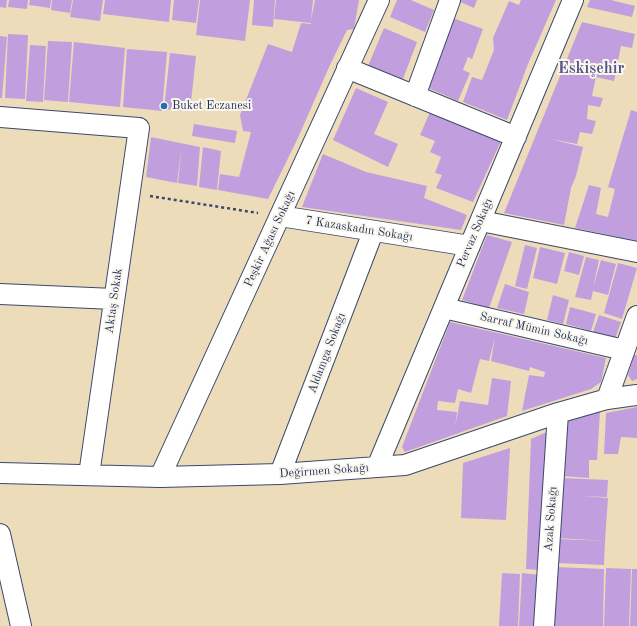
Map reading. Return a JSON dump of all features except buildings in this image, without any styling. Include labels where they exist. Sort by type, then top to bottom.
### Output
[{"type":"street","name":"Peşkir Ağası Sokağı","points":[[160,476],[379,0]]},
{"type":"street","points":[[415,96],[450,0]]},
{"type":"street","name":"Pervaz Sokağı","points":[[377,467],[573,0]]},
{"type":"street","points":[[347,68],[516,137]]},
{"type":"street","name":"Aktaş Sokak","points":[[0,117],[139,128],[89,475]]},
{"type":"street","name":"7 Kazaskadın Sokağı","points":[[280,216],[373,232],[470,246]]},
{"type":"street","points":[[480,221],[637,252]]},
{"type":"street","name":"Aldamga Sokağı","points":[[280,474],[373,232]]},
{"type":"street","points":[[0,294],[114,299]]},
{"type":"street","name":"Sarraf Mümin Sokağı","points":[[444,308],[624,350]]},
{"type":"street","points":[[607,399],[637,316]]},
{"type":"street","name":"Değirmen Sokağı","points":[[0,473],[160,476],[280,474],[405,465],[558,412],[607,399],[637,395]]},
{"type":"street","name":"Azak Sokağı","points":[[544,626],[558,412]]},
{"type":"street","points":[[0,534],[21,626]]},
{"type":"path","points":[[130,192],[280,216]]},
{"type":"place","name":"Buket Eczanesi","points":[[164,106]]},
{"type":"district","name":"Eskişehir","points":[[591,69]]}]
